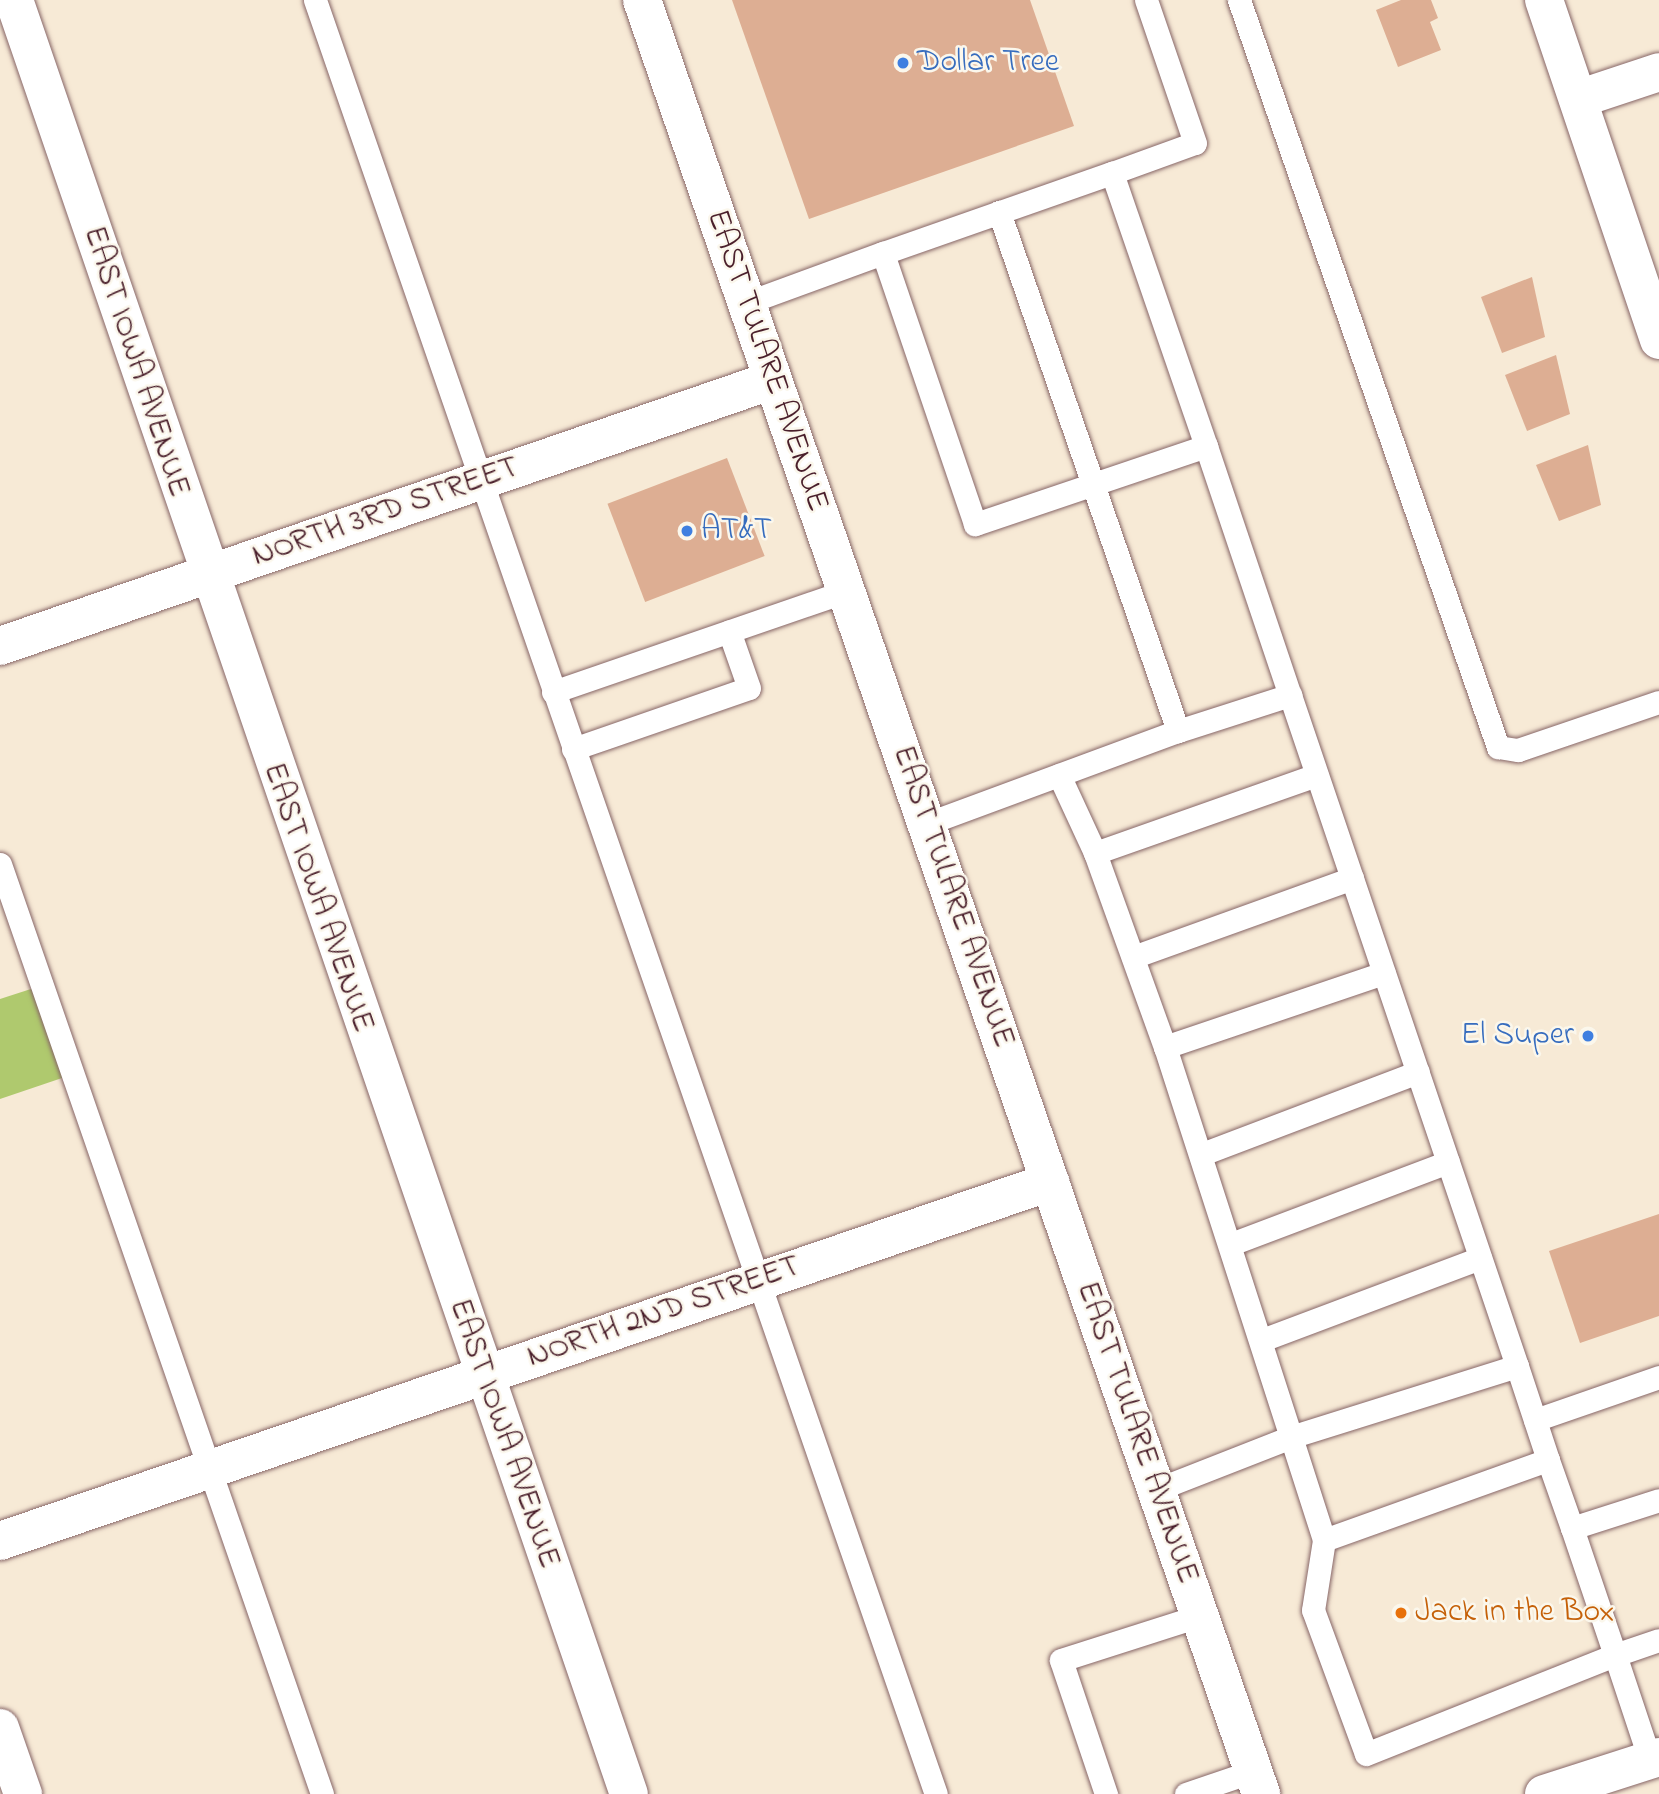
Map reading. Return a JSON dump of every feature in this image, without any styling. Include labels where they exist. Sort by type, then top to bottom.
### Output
[{"type":"street","name":"EAST IOWA AVENUE","points":[[14,0],[206,575],[481,1374],[629,1794]]},
{"type":"street","name":"EAST TULARE AVENUE","points":[[642,0],[1257,1782]]},
{"type":"street","points":[[1544,0],[1659,340]]},
{"type":"street","points":[[1578,99],[1659,72]]},
{"type":"street","name":"NORTH 3RD STREET","points":[[0,646],[773,380]]},
{"type":"street","name":"NORTH 2ND STREET","points":[[0,1541],[208,1467],[1050,1182]]},
{"type":"street","points":[[0,1728],[23,1794]]},
{"type":"street","points":[[1544,1794],[1655,1758]]},
{"type":"lane","points":[[316,0],[756,1282],[936,1794]]},
{"type":"lane","points":[[746,303],[1195,143],[1146,0]]},
{"type":"lane","points":[[1239,0],[1498,747],[1518,750],[1659,702]]},
{"type":"lane","points":[[1112,173],[1548,1460],[1615,1655],[1655,1758]]},
{"type":"lane","points":[[999,212],[1178,731]]},
{"type":"lane","points":[[883,253],[975,524],[1206,446]]},
{"type":"lane","points":[[553,692],[846,591]]},
{"type":"lane","points":[[573,749],[749,688],[729,631]]},
{"type":"lane","points":[[926,824],[1178,731],[1290,695]]},
{"type":"lane","points":[[1059,775],[1095,853],[1133,957],[1202,1154],[1262,1340],[1324,1540],[1313,1610],[1366,1754],[1659,1640]]},
{"type":"lane","points":[[1095,853],[1317,775]]},
{"type":"lane","points":[[0,864],[322,1794]]},
{"type":"lane","points":[[1133,957],[1352,878]]},
{"type":"lane","points":[[1165,1047],[1384,973]]},
{"type":"lane","points":[[1202,1154],[1418,1072]]},
{"type":"lane","points":[[1231,1244],[1448,1162]]},
{"type":"lane","points":[[1262,1340],[1480,1258]]},
{"type":"lane","points":[[1156,1490],[1291,1437],[1517,1366]]},
{"type":"lane","points":[[1535,1420],[1659,1377]]},
{"type":"lane","points":[[1324,1540],[1548,1460]]},
{"type":"lane","points":[[1572,1528],[1659,1500]]},
{"type":"lane","points":[[1106,1794],[1061,1660],[1199,1616]]},
{"type":"lane","points":[[1186,1794],[1257,1782]]},
{"type":"green space","points":[[34,988],[65,1077],[0,1099],[0,999]]},
{"type":"building","name":"Dollar Tree","points":[[732,0],[1030,0],[1074,126],[809,219]]},
{"type":"building","points":[[1401,0],[1431,0],[1438,18],[1430,22],[1441,50],[1398,67],[1376,10]]},
{"type":"building","points":[[1532,277],[1545,337],[1502,353],[1481,297]]},
{"type":"building","points":[[1556,355],[1570,414],[1527,431],[1505,375]]},
{"type":"building","points":[[1588,445],[1601,505],[1559,521],[1536,465]]},
{"type":"building","name":"AT&T","points":[[727,458],[765,556],[645,602],[608,504]]},
{"type":"building","points":[[1659,1214],[1659,1316],[1580,1343],[1549,1251]]},
{"type":"place","name":"Dollar Tree","points":[[903,63]]},
{"type":"place","name":"AT&T","points":[[687,531]]},
{"type":"place","name":"El Super","points":[[1588,1036]]},
{"type":"place","name":"Jack in the Box","points":[[1401,1613]]}]
